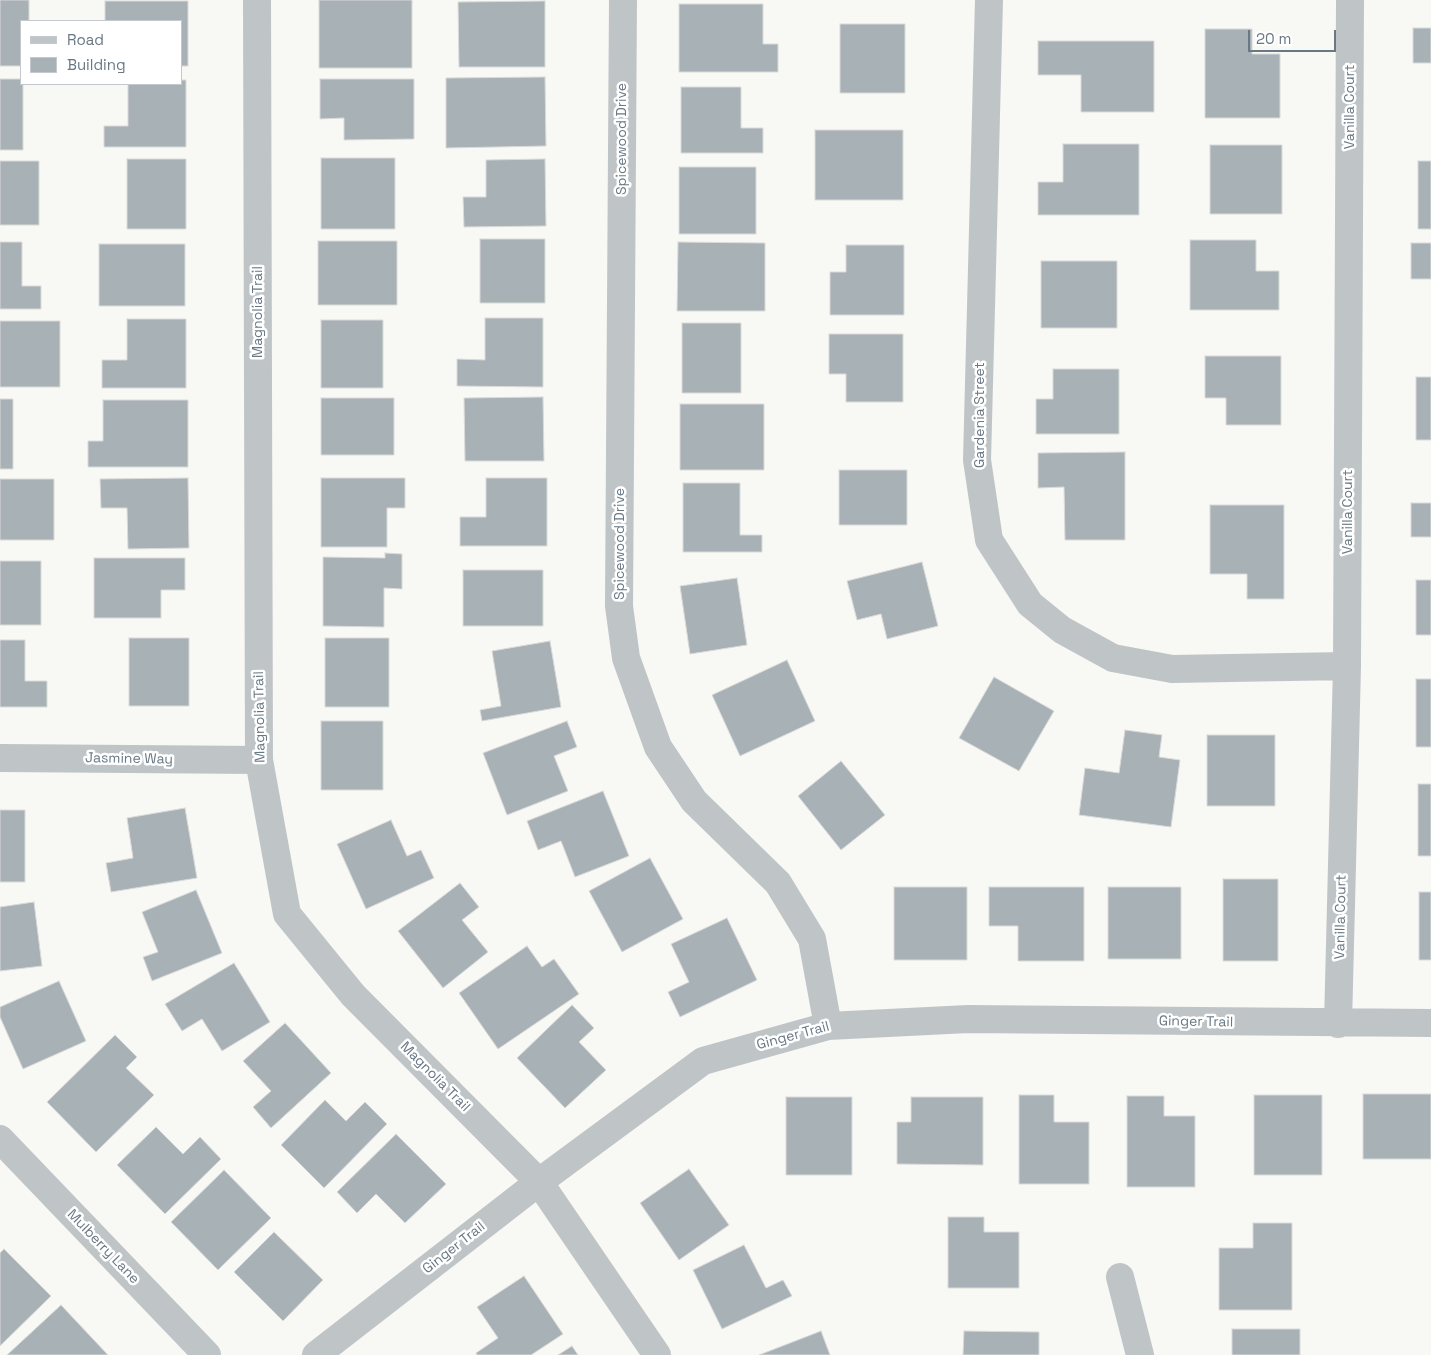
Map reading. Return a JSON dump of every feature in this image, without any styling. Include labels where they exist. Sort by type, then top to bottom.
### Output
[{"type":"street","name":"Magnolia Trail","points":[[257,0],[259,760],[287,914],[353,995],[539,1182],[657,1355]]},
{"type":"street","name":"Spicewood Drive","points":[[623,0],[619,606],[626,658],[658,747],[694,801],[778,883],[812,939],[828,1026]]},
{"type":"street","name":"Gardenia Street","points":[[989,0],[978,460],[989,540],[1030,604],[1062,630],[1113,658],[1172,669],[1347,666]]},
{"type":"street","name":"Vanilla Court","points":[[1338,1024],[1347,666],[1350,0]]},
{"type":"street","name":"Jasmine Way","points":[[0,758],[259,760]]},
{"type":"street","name":"Ginger Trail","points":[[316,1355],[539,1182],[703,1061],[828,1026],[968,1019],[1338,1024],[1431,1023]]},
{"type":"street","name":"Mulberry Lane","points":[[0,1139],[206,1355]]},
{"type":"street","points":[[1120,1276],[1140,1355]]},
{"type":"building","points":[[0,0],[29,0],[29,20],[20,20],[20,66],[0,66]]},
{"type":"building","points":[[319,0],[412,0],[412,68],[319,68]]},
{"type":"building","points":[[105,1],[188,1],[188,66],[182,66],[182,20],[105,20]]},
{"type":"building","points":[[545,1],[545,67],[459,67],[458,2]]},
{"type":"building","points":[[679,4],[763,4],[763,44],[778,44],[778,72],[679,72]]},
{"type":"building","points":[[840,24],[905,24],[905,93],[840,93]]},
{"type":"building","points":[[1413,28],[1431,28],[1431,63],[1413,63]]},
{"type":"building","points":[[1205,29],[1252,29],[1252,54],[1280,54],[1280,118],[1205,118]]},
{"type":"building","points":[[1038,41],[1154,41],[1154,112],[1081,112],[1081,75],[1038,75]]},
{"type":"building","points":[[545,77],[546,146],[446,148],[446,78]]},
{"type":"building","points":[[0,79],[20,79],[20,85],[23,85],[23,150],[0,150]]},
{"type":"building","points":[[320,79],[414,79],[414,139],[344,140],[344,118],[320,119]]},
{"type":"building","points":[[182,80],[186,80],[186,147],[104,147],[104,126],[128,126],[128,85],[182,85]]},
{"type":"building","points":[[681,87],[741,87],[741,128],[763,128],[763,153],[681,153]]},
{"type":"building","points":[[815,130],[903,130],[903,200],[815,200]]},
{"type":"building","points":[[1063,144],[1139,144],[1139,215],[1038,215],[1038,182],[1063,182]]},
{"type":"building","points":[[1210,145],[1282,145],[1282,214],[1210,214]]},
{"type":"building","points":[[321,158],[395,158],[395,229],[321,229]]},
{"type":"building","points":[[127,159],[186,159],[186,229],[127,229]]},
{"type":"building","points":[[545,159],[546,226],[464,227],[463,197],[486,197],[486,160]]},
{"type":"building","points":[[0,161],[39,161],[39,225],[0,225]]},
{"type":"building","points":[[1418,161],[1431,161],[1431,229],[1418,229]]},
{"type":"building","points":[[679,167],[756,167],[756,234],[679,234]]},
{"type":"building","points":[[480,239],[545,239],[545,303],[480,303]]},
{"type":"building","points":[[1190,240],[1256,240],[1256,271],[1279,271],[1279,310],[1190,310]]},
{"type":"building","points":[[318,241],[397,241],[397,305],[318,305]]},
{"type":"building","points":[[0,242],[22,242],[22,286],[41,286],[41,309],[0,309]]},
{"type":"building","points":[[678,242],[765,243],[765,311],[677,311]]},
{"type":"building","points":[[1411,243],[1431,243],[1431,279],[1411,279]]},
{"type":"building","points":[[99,244],[185,244],[185,306],[99,306]]},
{"type":"building","points":[[846,245],[904,245],[904,315],[830,315],[830,272],[846,272]]},
{"type":"building","points":[[1041,261],[1117,261],[1117,328],[1041,328]]},
{"type":"building","points":[[485,318],[543,318],[543,387],[457,386],[457,359],[485,360]]},
{"type":"building","points":[[127,319],[186,319],[186,388],[102,388],[102,360],[127,360]]},
{"type":"building","points":[[321,320],[383,320],[383,388],[321,388]]},
{"type":"building","points":[[0,321],[60,321],[60,387],[0,387]]},
{"type":"building","points":[[682,323],[741,323],[741,393],[682,393]]},
{"type":"building","points":[[829,334],[903,334],[903,402],[846,402],[846,374],[829,374]]},
{"type":"building","points":[[1205,356],[1281,356],[1281,425],[1226,425],[1226,398],[1205,398]]},
{"type":"building","points":[[1053,369],[1119,369],[1119,434],[1036,434],[1036,399],[1053,399]]},
{"type":"building","points":[[1416,377],[1431,377],[1431,440],[1416,440]]},
{"type":"building","points":[[543,397],[544,461],[465,461],[464,398]]},
{"type":"building","points":[[321,398],[394,398],[394,455],[321,455]]},
{"type":"building","points":[[0,399],[13,399],[13,469],[0,469]]},
{"type":"building","points":[[103,400],[188,400],[188,467],[88,467],[88,441],[103,441]]},
{"type":"building","points":[[680,404],[764,404],[764,470],[680,470]]},
{"type":"building","points":[[1125,452],[1125,540],[1065,540],[1064,487],[1038,488],[1038,453]]},
{"type":"building","points":[[839,470],[907,470],[907,525],[839,525]]},
{"type":"building","points":[[188,478],[189,548],[128,549],[127,508],[101,508],[100,479]]},
{"type":"building","points":[[321,478],[405,478],[405,508],[387,508],[387,547],[321,547]]},
{"type":"building","points":[[486,478],[547,478],[547,546],[460,546],[460,517],[486,517]]},
{"type":"building","points":[[0,479],[54,479],[54,540],[0,540]]},
{"type":"building","points":[[683,483],[740,483],[740,535],[762,535],[762,552],[683,552]]},
{"type":"building","points":[[1411,503],[1431,503],[1431,537],[1411,537]]},
{"type":"building","points":[[1210,505],[1284,505],[1284,599],[1247,599],[1247,574],[1210,574]]},
{"type":"building","points":[[385,553],[402,554],[402,589],[384,588],[384,627],[323,626],[323,557],[385,558]]},
{"type":"building","points":[[94,558],[185,558],[185,590],[161,590],[161,618],[94,618]]},
{"type":"building","points":[[0,561],[41,561],[41,625],[0,625]]},
{"type":"building","points":[[922,562],[938,626],[887,639],[881,614],[857,620],[847,581]]},
{"type":"building","points":[[463,570],[543,570],[543,626],[463,626]]},
{"type":"building","points":[[737,578],[747,645],[690,654],[680,586]]},
{"type":"building","points":[[1416,580],[1431,580],[1431,635],[1416,635]]},
{"type":"building","points":[[129,638],[189,638],[189,706],[129,706]]},
{"type":"building","points":[[325,638],[389,638],[389,707],[325,707]]},
{"type":"building","points":[[0,640],[25,640],[25,681],[47,681],[47,707],[0,707]]},
{"type":"building","points":[[550,641],[561,707],[482,721],[480,710],[501,706],[492,651]]},
{"type":"building","points":[[787,660],[815,721],[740,756],[712,695]]},
{"type":"building","points":[[994,677],[1054,711],[1019,771],[959,738]]},
{"type":"building","points":[[1416,679],[1431,679],[1431,747],[1416,747]]},
{"type":"building","points":[[321,721],[383,721],[383,790],[321,790]]},
{"type":"building","points":[[567,721],[577,747],[554,756],[568,791],[507,815],[483,753]]},
{"type":"building","points":[[1125,730],[1162,735],[1159,757],[1180,760],[1171,827],[1079,815],[1085,768],[1119,773]]},
{"type":"building","points":[[1207,735],[1275,735],[1275,806],[1207,806]]},
{"type":"building","points":[[841,761],[885,815],[841,850],[798,796]]},
{"type":"building","points":[[1418,784],[1431,784],[1431,856],[1418,856]]},
{"type":"building","points":[[603,791],[629,856],[575,877],[561,841],[538,850],[527,821]]},
{"type":"building","points":[[185,808],[197,878],[111,892],[106,863],[133,858],[127,818]]},
{"type":"building","points":[[0,810],[25,810],[25,882],[0,882]]},
{"type":"building","points":[[391,820],[407,856],[421,850],[434,878],[366,909],[337,844]]},
{"type":"building","points":[[650,858],[683,919],[622,952],[589,891]]},
{"type":"building","points":[[1223,879],[1278,879],[1278,961],[1223,961]]},
{"type":"building","points":[[460,883],[479,907],[462,920],[488,952],[443,988],[398,931]]},
{"type":"building","points":[[894,887],[967,887],[967,960],[894,960]]},
{"type":"building","points":[[989,887],[1084,887],[1084,961],[1018,961],[1018,926],[989,926]]},
{"type":"building","points":[[1108,887],[1181,887],[1181,959],[1108,959]]},
{"type":"building","points":[[196,890],[222,953],[152,981],[143,957],[158,952],[142,912]]},
{"type":"building","points":[[1419,892],[1431,892],[1431,960],[1419,960]]},
{"type":"building","points":[[34,902],[42,966],[0,971],[0,907]]},
{"type":"building","points":[[727,918],[757,980],[680,1017],[668,992],[689,982],[671,944]]},
{"type":"building","points":[[527,946],[542,967],[554,959],[579,994],[498,1049],[459,993]]},
{"type":"building","points":[[234,963],[270,1022],[222,1051],[202,1019],[182,1031],[165,1004]]},
{"type":"building","points":[[59,981],[86,1041],[23,1069],[0,1017],[0,1007]]},
{"type":"building","points":[[572,1005],[594,1028],[579,1042],[606,1070],[565,1108],[517,1058]]},
{"type":"building","points":[[285,1023],[331,1073],[271,1128],[253,1107],[271,1091],[243,1061]]},
{"type":"building","points":[[115,1035],[137,1057],[126,1068],[154,1095],[96,1152],[47,1102]]},
{"type":"building","points":[[1363,1094],[1431,1094],[1431,1159],[1363,1159]]},
{"type":"building","points":[[1019,1095],[1054,1095],[1054,1122],[1089,1122],[1089,1184],[1019,1184]]},
{"type":"building","points":[[1254,1095],[1322,1095],[1322,1175],[1254,1175]]},
{"type":"building","points":[[1127,1096],[1164,1096],[1164,1116],[1195,1116],[1195,1187],[1127,1187]]},
{"type":"building","points":[[786,1097],[852,1097],[852,1175],[786,1175]]},
{"type":"building","points":[[911,1097],[983,1097],[983,1165],[897,1164],[897,1122],[911,1122]]},
{"type":"building","points":[[325,1100],[346,1121],[365,1102],[387,1124],[324,1188],[281,1145]]},
{"type":"building","points":[[156,1127],[183,1154],[200,1137],[221,1159],[165,1214],[117,1165]]},
{"type":"building","points":[[396,1134],[446,1184],[405,1223],[376,1194],[357,1213],[337,1192]]},
{"type":"building","points":[[689,1169],[729,1225],[679,1260],[640,1203]]},
{"type":"building","points":[[224,1170],[271,1218],[218,1270],[171,1222]]},
{"type":"building","points":[[948,1217],[984,1217],[984,1232],[1019,1232],[1019,1288],[948,1288]]},
{"type":"building","points":[[1253,1223],[1292,1223],[1292,1310],[1219,1310],[1219,1248],[1253,1248]]},
{"type":"building","points":[[274,1232],[323,1280],[283,1321],[234,1272]]},
{"type":"building","points":[[744,1245],[766,1288],[783,1280],[792,1296],[722,1329],[693,1270]]},
{"type":"building","points":[[4,1249],[51,1296],[0,1346],[0,1253]]},
{"type":"building","points":[[524,1276],[563,1334],[531,1355],[477,1355],[476,1353],[498,1338],[477,1307]]},
{"type":"building","points":[[61,1305],[108,1355],[7,1355]]},
{"type":"building","points":[[1232,1329],[1300,1329],[1300,1355],[1232,1355]]},
{"type":"building","points":[[821,1331],[830,1355],[759,1355]]},
{"type":"building","points":[[964,1331],[1039,1332],[1039,1355],[963,1355]]},
{"type":"building","points":[[572,1346],[578,1355],[558,1355]]}]
